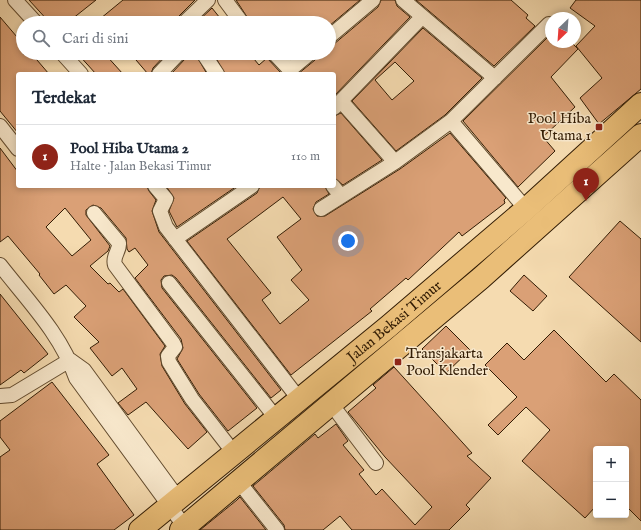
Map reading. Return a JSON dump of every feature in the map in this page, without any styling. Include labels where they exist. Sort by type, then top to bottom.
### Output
[{"type":"main road","name":"Jalan Bekasi Timur","points":[[140,530],[389,326],[526,209],[641,104]]},
{"type":"main road","name":"Jalan Bekasi Timur","points":[[183,528],[332,405],[480,278],[641,135]]},
{"type":"street","points":[[15,0],[30,16]]},
{"type":"street","points":[[191,16],[208,0]]},
{"type":"street","points":[[225,0],[237,16]]},
{"type":"street","points":[[336,31],[373,0]]},
{"type":"street","points":[[403,0],[495,78]]},
{"type":"street","points":[[395,162],[337,104],[422,16]]},
{"type":"street","points":[[321,209],[337,191],[395,162],[451,120],[545,28]]},
{"type":"street","points":[[68,60],[79,72]]},
{"type":"street","points":[[160,72],[172,60]]},
{"type":"street","points":[[208,60],[216,72]]},
{"type":"street","points":[[281,60],[289,69],[302,60]]},
{"type":"street","points":[[451,120],[526,209]]},
{"type":"street","points":[[0,126],[16,146]]},
{"type":"street","points":[[157,188],[166,199],[160,209],[160,213],[166,227],[299,399]]},
{"type":"street","points":[[175,239],[249,188]]},
{"type":"street","points":[[94,213],[120,242],[115,256],[115,265],[173,343],[175,347],[168,356],[169,362],[192,399],[234,453]]},
{"type":"street","points":[[0,265],[56,335],[70,360],[76,378],[176,501],[183,528]]},
{"type":"street","points":[[169,283],[276,418]]},
{"type":"street","points":[[0,396],[12,395],[70,360]]},
{"type":"street","points":[[332,405],[376,463]]},
{"type":"street","points":[[239,482],[277,530]]},
{"type":"building","points":[[29,0],[96,0],[76,16],[44,16]]},
{"type":"building","points":[[123,0],[195,0],[179,16],[104,16]]},
{"type":"building","points":[[236,0],[360,0],[336,20],[336,16],[246,16]]},
{"type":"building","points":[[381,0],[395,0],[397,6],[410,17],[336,94],[336,72],[300,72],[315,60],[336,60],[336,42],[378,7]]},
{"type":"building","points":[[416,0],[511,0],[528,15],[526,18],[535,26],[494,66]]},
{"type":"building","points":[[576,0],[641,0],[641,89],[599,124],[580,98],[602,78],[578,48],[581,48],[581,41],[595,26],[581,16],[581,12],[576,12],[570,8]]},
{"type":"building","points":[[212,8],[218,16],[203,16]]},
{"type":"building","points":[[0,17],[16,36],[16,60],[37,60],[47,72],[16,72],[16,131],[0,111]]},
{"type":"building","points":[[423,28],[482,78],[445,115],[396,151],[352,101]],"holes":[[[395,62],[414,81],[392,100],[375,80]]]},
{"type":"building","points":[[545,40],[545,48],[578,49],[551,77],[575,107],[543,137],[555,151],[518,187],[463,121]]},
{"type":"building","points":[[83,60],[110,60],[121,72],[94,72]]},
{"type":"building","points":[[136,60],[160,60],[153,68],[152,72],[146,72]]},
{"type":"building","points":[[184,60],[199,60],[206,72],[173,72]]},
{"type":"building","points":[[217,60],[255,60],[259,65],[265,60],[269,60],[280,72],[224,72]]},
{"type":"building","points":[[341,113],[382,160],[343,185],[336,180],[336,115]]},
{"type":"building","points":[[450,133],[506,198],[504,200],[505,203],[462,236],[459,232],[408,280],[406,278],[370,309],[372,311],[291,375],[187,241],[257,193],[259,188],[326,188],[329,194],[316,202],[313,209],[317,216],[325,216],[400,169]],"holes":[[[283,197],[301,219],[277,237],[302,270],[291,280],[309,300],[280,324],[262,300],[271,293],[227,239]]]},
{"type":"building","points":[[0,148],[16,169],[16,188],[148,188],[156,200],[152,211],[159,232],[281,390],[271,398],[176,278],[172,275],[164,276],[161,280],[162,288],[257,408],[228,431],[199,394],[177,359],[183,348],[181,339],[135,278],[148,265],[135,248],[129,252],[127,249],[126,238],[101,208],[93,205],[86,210],[86,215],[110,246],[108,251],[90,266],[108,284],[110,283],[119,292],[123,289],[165,346],[160,354],[162,366],[185,404],[207,432],[188,449],[146,402],[128,415],[118,403],[137,389],[122,368],[112,376],[90,348],[99,342],[74,317],[86,306],[66,285],[54,294],[39,275],[40,274],[8,236],[0,242]],"holes":[[[65,208],[91,240],[72,256],[46,227]]]},
{"type":"building","points":[[167,188],[234,188],[177,227],[169,211],[174,198]]},
{"type":"building","points":[[620,221],[641,239],[641,342],[569,277]]},
{"type":"building","points":[[524,275],[547,296],[533,311],[510,291]]},
{"type":"building","points":[[0,294],[48,354],[24,373],[21,370],[0,385]]},
{"type":"building","points":[[446,326],[470,350],[446,373],[422,349]]},
{"type":"building","points":[[554,330],[606,382],[614,374],[641,400],[641,521],[629,509],[629,446],[593,446],[593,509],[585,518],[522,461],[550,430],[526,407],[498,435],[488,425],[517,397],[485,365],[507,343],[524,360]]},
{"type":"building","points":[[394,367],[472,453],[467,456],[491,478],[466,505],[470,509],[449,530],[352,530],[340,516],[323,530],[285,530],[284,525],[253,486],[315,434],[318,438],[336,424],[348,441],[343,445],[364,470],[359,474],[376,495],[382,489],[415,525],[432,507],[385,457],[348,412],[376,388],[373,385]]},
{"type":"building","points":[[52,382],[109,455],[97,464],[134,515],[114,530],[0,530],[0,457],[10,450],[0,437],[0,421]]},
{"type":"building","points":[[240,497],[266,530],[200,530],[237,500]]},
{"type":"place","name":"Pool Hiba Utama 1","points":[[599,127]]},
{"type":"place","name":"Pool Hiba Utama 2","points":[[586,201]]},
{"type":"place","name":"Transjakarta Pool Klender","points":[[398,362]]}]
